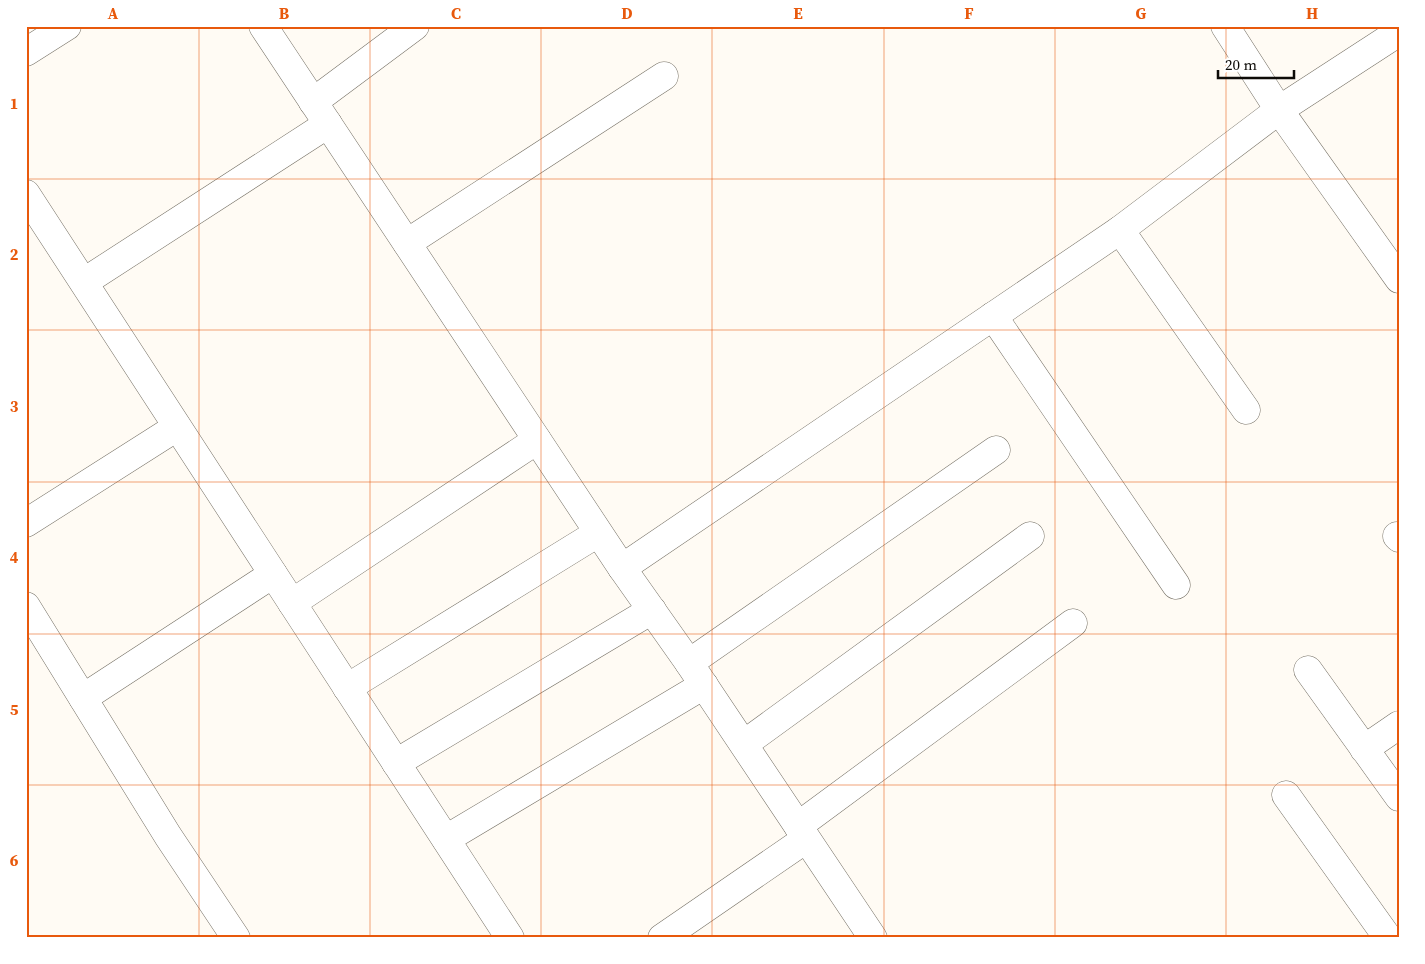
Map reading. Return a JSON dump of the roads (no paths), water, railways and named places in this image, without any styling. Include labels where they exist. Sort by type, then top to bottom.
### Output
[{"type":"street","points":[[26,52],[67,26]]},
{"type":"street","points":[[263,26],[598,533],[697,674],[873,938]]},
{"type":"street","points":[[313,102],[415,26]]},
{"type":"street","points":[[1225,26],[1279,110],[1399,279]]},
{"type":"street","points":[[622,568],[1120,230],[1279,110],[1399,32]]},
{"type":"street","points":[[407,243],[664,76]]},
{"type":"street","points":[[84,282],[328,124]]},
{"type":"street","points":[[26,194],[510,938]]},
{"type":"street","points":[[1120,230],[1246,410]]},
{"type":"street","points":[[992,316],[1176,585]]},
{"type":"street","points":[[26,523],[177,427]]},
{"type":"street","points":[[292,603],[537,440]]},
{"type":"street","points":[[446,840],[697,674],[996,450]]},
{"type":"street","points":[[347,688],[598,533]]},
{"type":"street","points":[[744,744],[1030,536]]},
{"type":"street","points":[[83,698],[273,574]]},
{"type":"street","points":[[26,606],[168,836],[236,938]]},
{"type":"street","points":[[396,763],[652,610]]},
{"type":"street","points":[[662,938],[1073,623]]},
{"type":"street","points":[[1308,670],[1399,797]]},
{"type":"street","points":[[1364,749],[1399,725]]},
{"type":"street","points":[[1286,795],[1388,938]]}]
